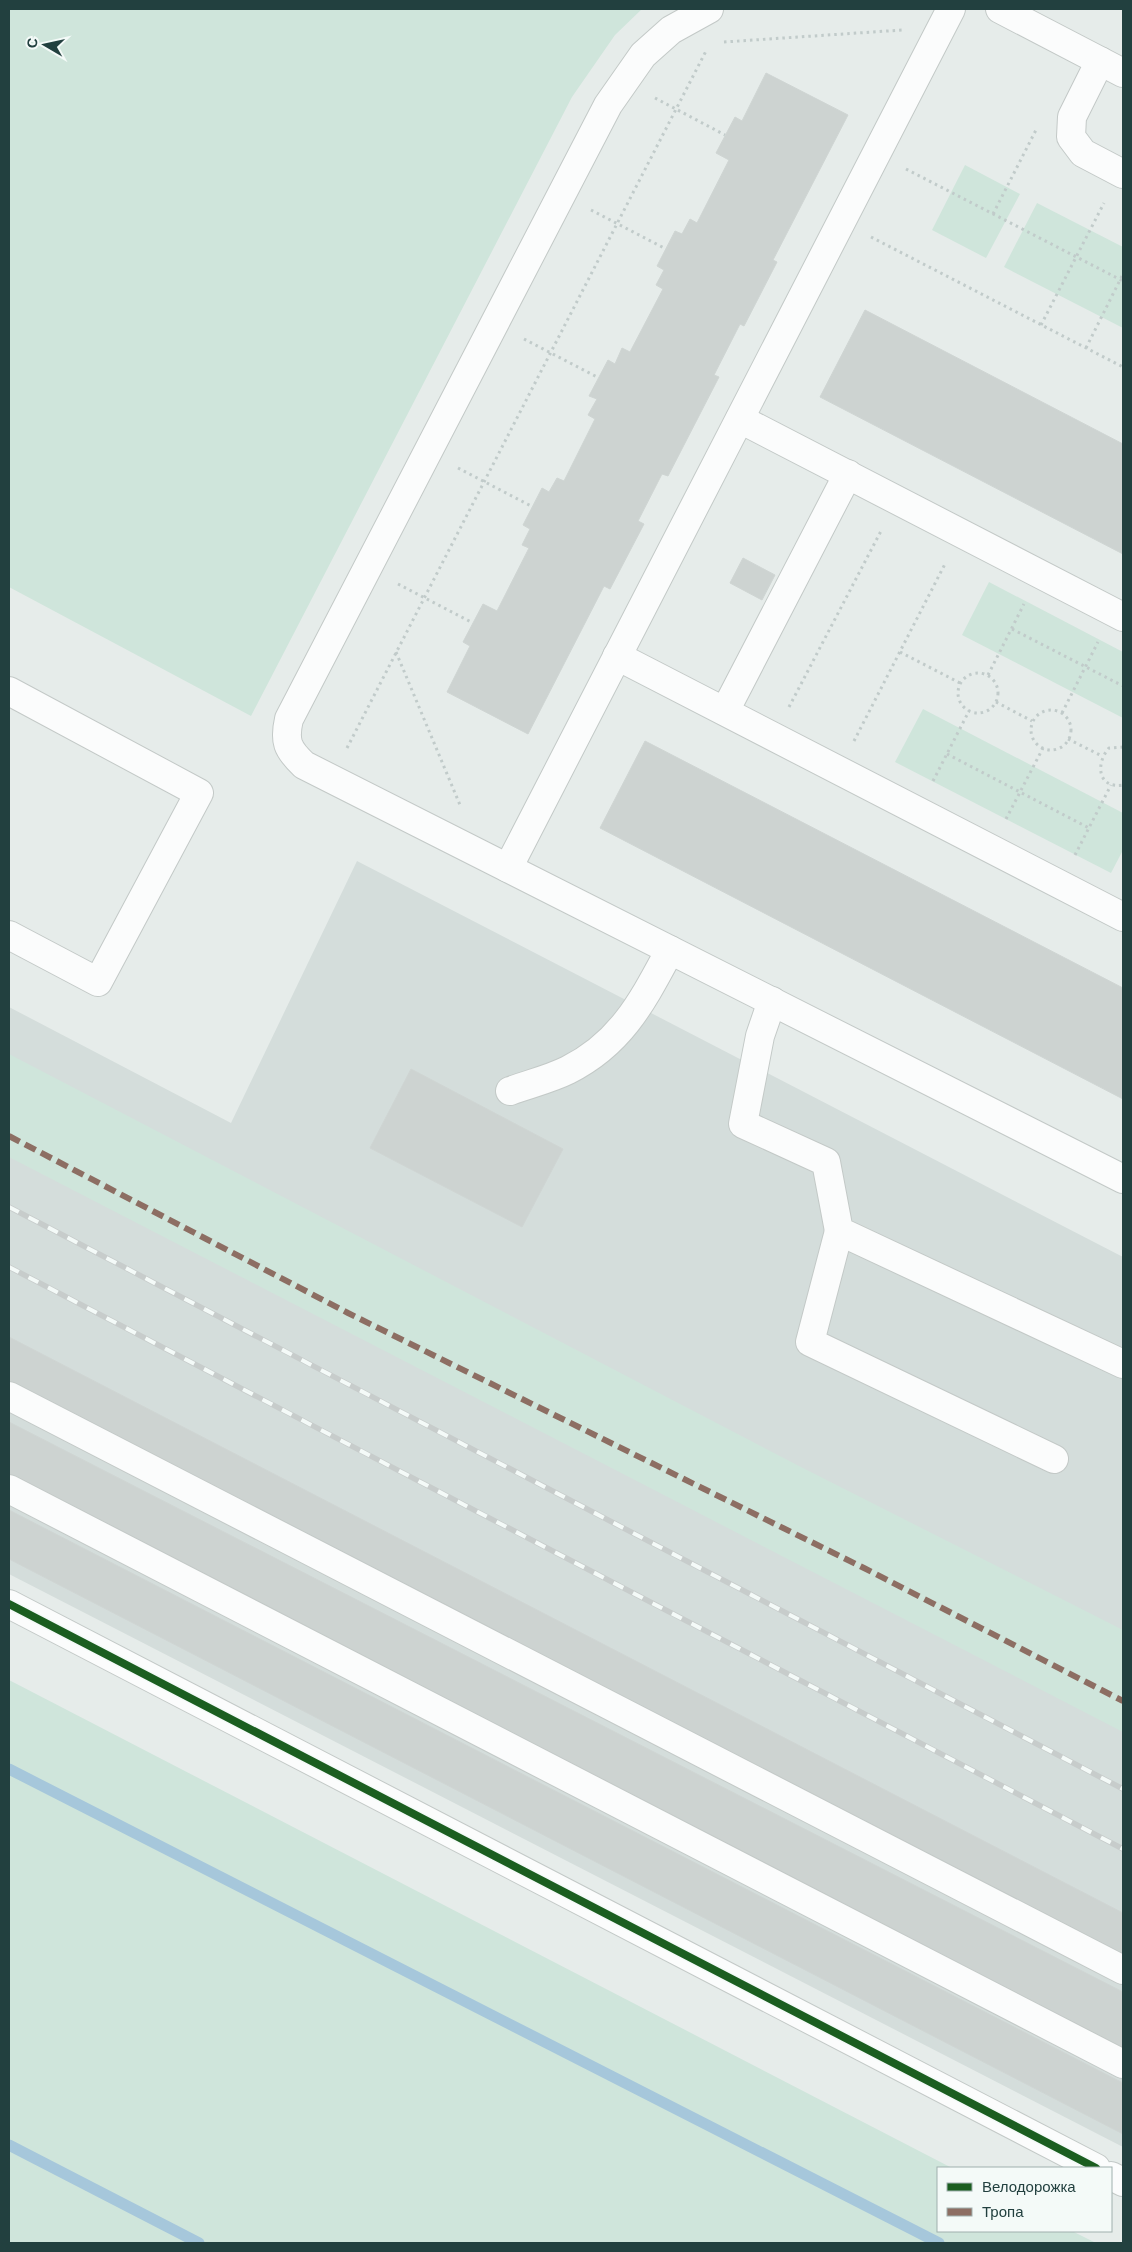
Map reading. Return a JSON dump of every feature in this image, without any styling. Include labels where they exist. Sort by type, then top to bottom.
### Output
[{"type":"street","points":[[709,9],[671,30],[643,56],[608,105],[289,719],[286,736],[291,753],[304,765],[1123,1179]]},
{"type":"street","points":[[1000,9],[1112,67],[1072,116],[1071,137],[1083,154],[1122,173]]},
{"type":"street","points":[[508,868],[946,18]]},
{"type":"street","points":[[740,418],[1118,614]]},
{"type":"street","points":[[725,711],[848,474]]},
{"type":"street","points":[[617,656],[1123,917]]},
{"type":"street","points":[[9,691],[199,794],[98,982],[9,935]]},
{"type":"street","points":[[510,1091],[568,1070],[613,1040],[639,1007],[670,950]]},
{"type":"street","points":[[772,1001],[760,1036],[743,1124],[826,1162],[839,1231],[810,1342],[1054,1459]]},
{"type":"street","points":[[839,1231],[1123,1364]]},
{"type":"street","points":[[9,1396],[1123,1970]]},
{"type":"street","points":[[9,1489],[1123,2064]]},
{"type":"street","points":[[9,1604],[1094,2167]]},
{"type":"path","points":[[720,42],[946,18]]},
{"type":"path","points":[[331,778],[710,43]]},
{"type":"path","points":[[623,82],[725,135]]},
{"type":"path","points":[[876,154],[1122,281]]},
{"type":"path","points":[[1041,324],[1122,173]]},
{"type":"path","points":[[561,194],[666,248]]},
{"type":"path","points":[[842,221],[1123,367]]},
{"type":"path","points":[[1086,348],[1122,281],[1123,274]]},
{"type":"path","points":[[494,324],[599,378]]},
{"type":"path","points":[[427,452],[533,507]]},
{"type":"path","points":[[774,736],[897,499]]},
{"type":"path","points":[[840,770],[962,533]]},
{"type":"path","points":[[367,568],[473,623]]},
{"type":"path","points":[[988,675],[1040,574]]},
{"type":"path","points":[[1062,713],[1085,667],[1118,614]]},
{"type":"path","points":[[1012,629],[1123,686]]},
{"type":"path","points":[[396,652],[481,854]]},
{"type":"path","points":[[900,652],[960,683]]},
{"type":"path","points":[[977,672],[988,675],[995,682],[998,692],[996,702],[989,710],[979,713],[969,711],[961,704],[958,694],[960,683],[967,675],[977,672]]},
{"type":"path","points":[[996,702],[1032,721]]},
{"type":"path","points":[[1051,709],[1062,713],[1068,720],[1071,730],[1068,739],[1062,746],[1052,750],[1043,748],[1034,742],[1030,732],[1032,721],[1040,712],[1051,709]]},
{"type":"path","points":[[918,811],[969,711]]},
{"type":"path","points":[[1068,739],[1102,756]]},
{"type":"path","points":[[1123,747],[1109,748],[1102,756],[1099,767],[1103,777],[1111,784],[1123,785]]},
{"type":"path","points":[[991,849],[1043,748]]},
{"type":"path","points":[[947,754],[1089,828]]},
{"type":"path","points":[[1060,884],[1111,784]]},
{"type":"shaded area","points":[[357,861],[1123,1257],[1123,2147],[9,1574],[9,1007],[231,1123]]},
{"type":"green space","points":[[9,9],[642,9],[615,35],[572,97],[251,716],[9,587]]},
{"type":"green space","points":[[965,165],[1020,194],[986,258],[932,230]]},
{"type":"green space","points":[[1037,203],[1123,247],[1123,328],[1004,267]]},
{"type":"green space","points":[[989,582],[1123,652],[1123,718],[962,635]]},
{"type":"green space","points":[[923,709],[1123,813],[1123,850],[1111,873],[895,762]]},
{"type":"green space","points":[[9,1054],[799,1466],[1123,1630],[1123,1732],[9,1157]]},
{"type":"green space","points":[[9,1680],[950,2167],[937,2167],[937,2232],[1074,2232],[1096,2243],[9,2243]]},
{"type":"building","points":[[766,73],[848,115],[773,260],[777,262],[744,326],[740,324],[714,375],[719,377],[668,476],[662,474],[638,521],[644,524],[610,589],[604,586],[528,734],[447,692],[470,646],[463,642],[483,604],[497,611],[529,548],[522,545],[530,529],[523,525],[542,488],[549,492],[557,478],[564,481],[595,419],[588,415],[597,399],[589,396],[608,360],[615,364],[622,348],[630,352],[663,289],[656,285],[664,270],[657,266],[675,231],[682,234],[690,219],[697,223],[729,160],[716,153],[735,117],[742,121]]},
{"type":"building","points":[[865,310],[1123,444],[1123,554],[820,397]]},
{"type":"building","points":[[743,558],[775,575],[762,600],[730,583]]},
{"type":"building","points":[[645,741],[1123,988],[1123,1099],[600,828]]},
{"type":"building","points":[[411,1069],[563,1149],[522,1227],[370,1148]]},
{"type":"building","points":[[9,1337],[1123,1913],[1123,1955],[9,1380]]},
{"type":"building","points":[[9,1422],[1123,1992],[1123,2055],[9,1481]]},
{"type":"building","points":[[9,1510],[1123,2083],[1123,2134],[9,1559]]},
{"type":"waterway","points":[[9,1769],[939,2243]]},
{"type":"waterway","points":[[9,2145],[199,2243]]},
{"type":"railway","points":[[9,1207],[1123,1789]]},
{"type":"railway","points":[[9,1267],[1123,1849]]},
{"type":"marked path","points":[[9,1136],[348,1313],[864,1568],[1123,1701]]},
{"type":"cycle path","points":[[9,1604],[1094,2167]]}]
